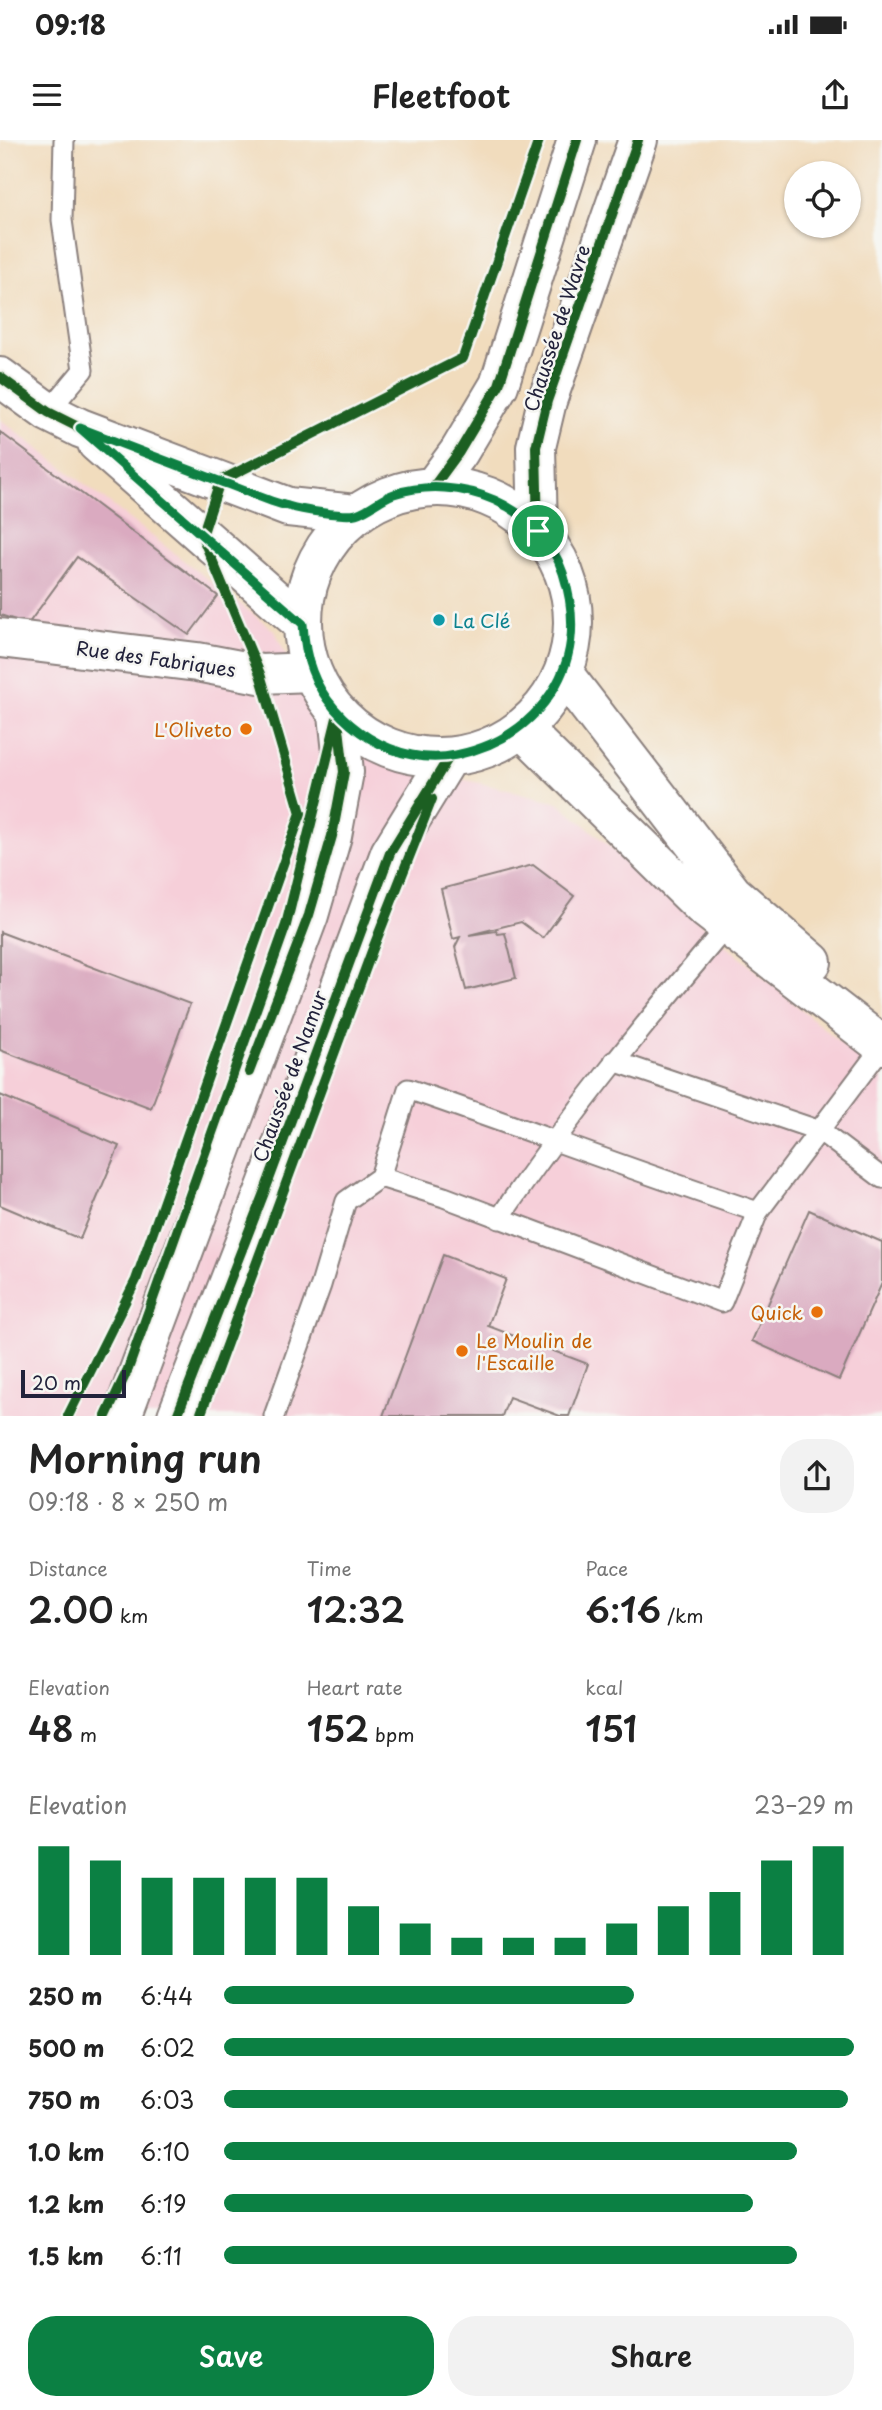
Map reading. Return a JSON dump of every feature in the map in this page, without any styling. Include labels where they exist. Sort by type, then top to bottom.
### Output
[{"type":"main road","name":"Chaussée de Wavre","points":[[434,486],[459,452],[499,385],[577,140]]},
{"type":"main road","name":"Chaussée de Wavre","points":[[538,531],[536,447],[547,401],[638,140]]},
{"type":"main road","points":[[0,377],[64,420],[303,624]]},
{"type":"main road","points":[[64,420],[288,506],[355,514]]},
{"type":"main road","points":[[434,486],[473,491],[509,507],[538,531],[559,563],[571,599],[572,636],[563,673],[546,703],[521,728],[483,750],[449,757],[419,756],[389,748],[362,734],[338,714],[312,672],[303,624],[308,583],[326,545],[355,514],[393,494],[434,486]]},
{"type":"main road","name":"Rue des Fabriques","points":[[0,638],[197,662],[260,674],[312,672]]},
{"type":"main road","points":[[563,673],[733,894],[882,1022]]},
{"type":"main road","name":"Chaussée de Namur","points":[[122,1416],[309,915],[332,836],[344,772],[338,714]]},
{"type":"main road","points":[[521,728],[726,927],[882,1046]]},
{"type":"main road","name":"Chaussée de Namur","points":[[177,1416],[267,1185],[390,853],[449,757]]},
{"type":"lane","points":[[64,140],[62,220],[83,370],[64,420]]},
{"type":"lane","points":[[499,1219],[554,1139],[614,1061],[726,927]]},
{"type":"lane","points":[[380,1177],[444,1197],[722,1302],[758,1212],[882,1046]]},
{"type":"lane","points":[[614,1061],[820,1131],[882,1178]]},
{"type":"lane","points":[[274,1416],[321,1285],[346,1201],[380,1177],[408,1090],[554,1139],[590,1156],[758,1212]]},
{"type":"shaded area","points":[[0,419],[275,631],[321,729],[458,778],[558,802],[882,1078],[882,1416],[0,1416]]},
{"type":"building","points":[[0,432],[218,596],[189,635],[77,557],[28,624],[0,615]]},
{"type":"building","points":[[533,865],[574,896],[543,938],[521,922],[469,935],[496,931],[498,934],[505,933],[516,978],[466,990],[455,947],[460,937],[453,939],[441,889]]},
{"type":"building","points":[[0,932],[190,1004],[151,1108],[0,1050]]},
{"type":"building","points":[[0,1095],[119,1146],[80,1239],[0,1205]]},
{"type":"building","name":"Quick","points":[[809,1210],[882,1242],[882,1283],[839,1380],[752,1341]]},
{"type":"building","points":[[443,1255],[506,1279],[488,1326],[588,1364],[569,1416],[560,1416],[509,1397],[502,1416],[383,1416]]},
{"type":"cycle path","points":[[68,1416],[136,1280],[301,813],[260,674],[202,536],[220,481],[463,358],[539,140]]},
{"type":"cycle path","points":[[434,486],[459,452],[499,385],[577,140]]},
{"type":"cycle path","points":[[538,531],[536,447],[547,401],[638,140]]},
{"type":"cycle path","points":[[0,377],[48,412],[80,428],[220,481]]},
{"type":"cycle path","points":[[80,428],[303,624]]},
{"type":"cycle path","points":[[106,1416],[128,1369],[286,925],[338,714]]},
{"type":"cycle path","points":[[249,1072],[309,915],[332,836],[344,772],[339,728]]},
{"type":"cycle path","points":[[177,1416],[267,1185],[390,853],[449,757]]},
{"type":"cycle path","points":[[200,1416],[372,951],[432,799]]},
{"type":"place","name":"La Clé","points":[[439,620]]},
{"type":"place","name":"L'Oliveto","points":[[246,729]]},
{"type":"place","name":"Quick","points":[[817,1312]]},
{"type":"place","name":"Le Moulin de l'Escaille","points":[[462,1351]]},
{"type":"route","points":[[80,428],[288,506],[355,514],[393,494],[434,486],[473,491],[509,507],[538,531],[559,563],[571,599],[572,636],[563,673],[546,703],[521,728],[483,750],[449,757],[419,756],[389,748],[362,734],[338,714],[323,694],[312,672],[305,648],[303,624],[80,428]]}]
